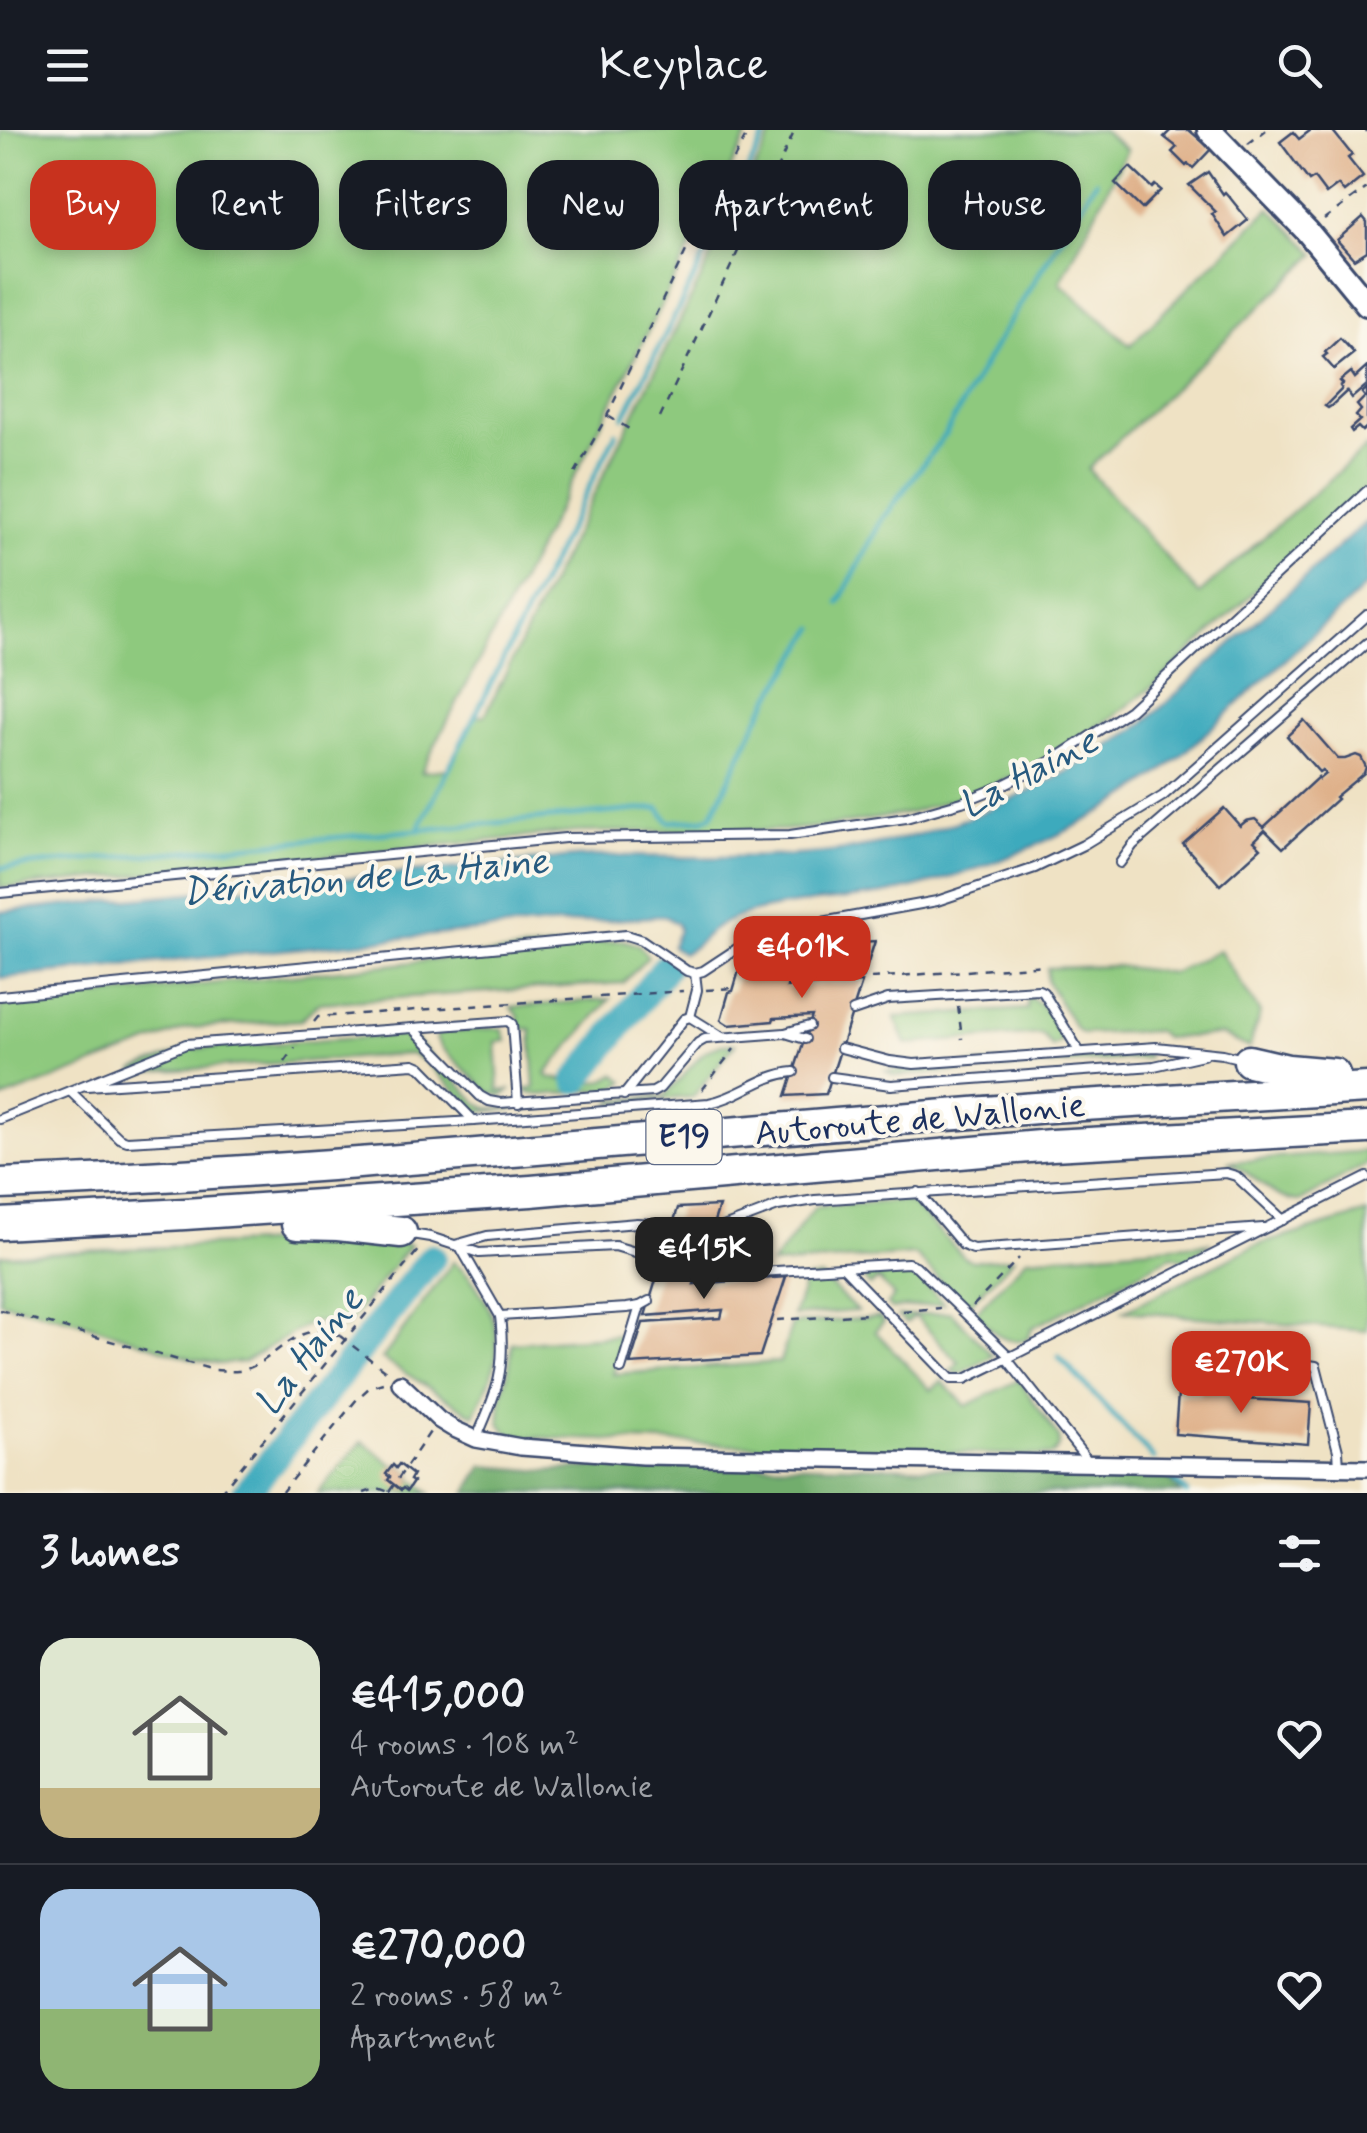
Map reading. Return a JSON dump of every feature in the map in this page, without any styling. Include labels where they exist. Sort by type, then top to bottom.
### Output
[{"type":"highway","points":[[1249,1061],[1288,1070],[1367,1078]]},
{"type":"highway","name":"Autoroute de Wallonie","points":[[0,1184],[260,1169],[1051,1107],[1367,1088]]},
{"type":"highway","name":"Autoroute de Wallonie","points":[[0,1224],[550,1189],[1052,1146],[1367,1128]]},
{"type":"highway","points":[[185,1214],[253,1223],[338,1225],[410,1241]]},
{"type":"street","points":[[1209,130],[1307,231],[1367,304]]},
{"type":"street","points":[[400,1383],[452,1428],[476,1439],[521,1447],[642,1456],[1367,1468]]},
{"type":"lane","points":[[0,893],[565,838],[790,835],[906,818],[944,807],[996,788],[1055,759],[1130,710],[1367,491]]},
{"type":"lane","points":[[0,996],[626,936],[642,940],[691,972],[703,972],[747,942],[774,932],[937,901],[1035,868],[1083,845],[1164,796],[1367,615]]},
{"type":"lane","points":[[1120,863],[1132,845],[1367,643]]},
{"type":"lane","points":[[690,1017],[697,990],[691,972]]},
{"type":"lane","points":[[852,1011],[888,1000],[1039,990],[1079,1051]]},
{"type":"lane","points":[[690,1017],[722,1037]]},
{"type":"lane","points":[[624,1094],[684,1019],[690,1017]]},
{"type":"lane","points":[[0,1119],[186,1044],[508,1021],[512,1024],[518,1102]]},
{"type":"lane","points":[[413,1028],[480,1096],[500,1103],[653,1092],[705,1039],[784,1033],[809,1026]]},
{"type":"lane","points":[[784,1033],[804,1039]]},
{"type":"lane","points":[[841,1048],[914,1064],[1156,1047],[1212,1052],[1249,1061]]},
{"type":"lane","points":[[832,1077],[891,1084],[1154,1066],[1212,1052]]},
{"type":"lane","points":[[81,1087],[414,1064],[421,1066],[474,1121]]},
{"type":"lane","points":[[70,1091],[126,1141],[474,1121],[713,1102],[774,1073],[794,1072]]},
{"type":"lane","points":[[712,1227],[723,1227],[794,1202],[1226,1173],[1236,1176],[1283,1220]]},
{"type":"lane","points":[[844,1268],[951,1379],[965,1380],[1367,1177]]},
{"type":"lane","points":[[918,1192],[963,1245],[973,1248],[1267,1228]]},
{"type":"lane","points":[[459,1247],[487,1236],[637,1224],[673,1226]]},
{"type":"lane","points":[[410,1241],[430,1237],[479,1254],[615,1246],[662,1260]]},
{"type":"lane","points":[[459,1247],[500,1316],[503,1362],[476,1439]]},
{"type":"lane","points":[[696,1275],[908,1263],[916,1266],[1008,1358],[1090,1464]]},
{"type":"lane","points":[[500,1316],[640,1306],[650,1301]]},
{"type":"lane","points":[[621,1369],[640,1306]]},
{"type":"lane","points":[[1212,1352],[1316,1366],[1338,1451],[1338,1466]]},
{"type":"path","points":[[576,473],[749,130]]},
{"type":"path","points":[[660,417],[795,130]]},
{"type":"path","points":[[1235,154],[1266,130]]},
{"type":"path","points":[[1307,231],[1367,188]]},
{"type":"path","points":[[607,416],[629,429]]},
{"type":"path","points":[[871,978],[1046,965]]},
{"type":"path","points":[[617,996],[669,992]]},
{"type":"path","points":[[698,1095],[744,1036]]},
{"type":"path","points":[[220,1493],[410,1241]]},
{"type":"path","points":[[777,1320],[975,1306],[1031,1245]]},
{"type":"path","points":[[0,1310],[214,1370],[240,1371],[300,1335],[325,1330],[340,1336],[379,1366]]},
{"type":"path","points":[[281,1493],[370,1387],[384,1382],[400,1383]]},
{"type":"path","points":[[364,1493],[378,1488],[389,1492],[431,1430]]},
{"type":"green space","points":[[0,130],[750,130],[735,160],[679,160],[679,250],[689,250],[421,772],[448,769],[476,716],[485,715],[715,250],[908,250],[908,160],[759,160],[774,130],[1102,130],[1127,150],[1081,241],[1081,160],[928,160],[928,250],[1077,250],[1060,283],[1130,345],[1270,208],[1316,254],[1088,469],[1199,594],[1367,447],[1367,486],[1155,685],[1051,757],[1012,777],[910,813],[831,826],[576,832],[0,888]]},
{"type":"green space","points":[[623,940],[639,945],[648,957],[623,983],[318,1003],[301,1020],[188,1028],[0,1100],[0,1006]]},
{"type":"green space","points":[[1219,950],[1260,1013],[1249,1048],[1222,1035],[1164,1038],[1156,1031],[1083,1034],[1047,982],[1047,968],[1116,966],[1173,973]]},
{"type":"green space","points":[[1027,997],[1050,1015],[1061,1042],[1052,1047],[1042,1034],[906,1044],[895,1017],[1027,1009]]},
{"type":"green space","points":[[610,999],[546,1074],[550,1078],[592,1082],[615,1074],[625,1081],[612,1089],[529,1093],[525,1089],[535,1088],[531,1029],[520,1029],[518,1015],[511,1007]]},
{"type":"green space","points":[[502,1029],[507,1041],[496,1042],[499,1091],[511,1090],[502,1096],[488,1092],[436,1039],[438,1033]]},
{"type":"green space","points":[[404,1035],[413,1038],[478,1103],[487,1108],[515,1109],[477,1112],[424,1060],[411,1054],[135,1073],[134,1070],[188,1049]]},
{"type":"green space","points":[[721,1044],[735,1044],[693,1097],[611,1103],[665,1096],[704,1052]]},
{"type":"green space","points":[[1147,1053],[1147,1058],[894,1076],[886,1071]]},
{"type":"green space","points":[[1367,1151],[1367,1164],[1301,1201],[1271,1192],[1228,1162]]},
{"type":"green space","points":[[903,1201],[913,1205],[964,1257],[972,1261],[1014,1258],[972,1302],[962,1303],[915,1255],[771,1265],[815,1207]]},
{"type":"green space","points":[[1367,1213],[1367,1331],[1124,1311],[1254,1246]]},
{"type":"green space","points":[[344,1239],[410,1245],[344,1329],[328,1322],[310,1323],[243,1362],[222,1364],[193,1359],[75,1320],[0,1302],[0,1255]]},
{"type":"green space","points":[[1211,1243],[1185,1260],[1172,1256],[1032,1328],[1028,1338],[1005,1339],[975,1313],[1027,1258]]},
{"type":"green space","points":[[453,1262],[477,1287],[495,1327],[493,1371],[474,1415],[382,1359]]},
{"type":"green space","points":[[904,1270],[918,1277],[944,1304],[891,1309],[887,1304],[894,1296],[878,1279],[870,1286],[864,1279],[865,1274]]},
{"type":"green space","points":[[822,1277],[857,1311],[793,1316],[806,1279]]},
{"type":"green space","points":[[951,1312],[993,1356],[960,1374],[951,1371],[959,1363],[915,1316],[906,1323],[898,1316]]},
{"type":"green space","points":[[880,1317],[884,1322],[875,1331],[931,1390],[942,1381],[966,1406],[1019,1380],[1059,1438],[1059,1447],[1052,1455],[1042,1456],[524,1437],[508,1433],[500,1423],[512,1343],[625,1335],[613,1374],[780,1362],[792,1324]]},
{"type":"green space","points":[[362,1441],[396,1467],[399,1464],[430,1493],[318,1493]]},
{"type":"green space","points":[[656,1462],[1163,1472],[1181,1493],[466,1493],[483,1466],[546,1471]]},
{"type":"water","name":"Dérivation de La Haine","points":[[1367,521],[1367,585],[1181,756],[1085,821],[973,870],[899,891],[747,914],[720,925],[682,953],[672,946],[679,930],[677,924],[664,916],[0,978],[0,912],[574,857],[817,853],[927,832],[1039,786],[1144,723]]},
{"type":"building","points":[[1171,130],[1189,130],[1211,149],[1193,168],[1186,166],[1172,152],[1177,147],[1164,137]]},
{"type":"building","points":[[1311,130],[1332,130],[1352,155],[1348,158],[1363,177],[1344,192],[1338,185],[1326,194],[1314,178],[1309,181],[1280,142],[1293,132],[1299,139]]},
{"type":"building","points":[[1130,167],[1152,188],[1155,185],[1161,190],[1142,209],[1115,183]]},
{"type":"building","points":[[1208,172],[1248,220],[1227,237],[1212,214],[1216,212],[1189,185]]},
{"type":"building","points":[[1363,217],[1367,222],[1367,251],[1354,259],[1337,240]]},
{"type":"building","points":[[1340,338],[1354,353],[1334,369],[1323,357]]},
{"type":"building","points":[[1367,367],[1367,385],[1352,398],[1347,391],[1331,406],[1325,406],[1342,389],[1340,381],[1351,372],[1355,378]]},
{"type":"building","points":[[1367,388],[1367,427],[1352,432],[1350,429],[1360,420],[1356,416],[1361,410],[1357,405]]},
{"type":"building","points":[[1304,720],[1338,759],[1361,757],[1366,767],[1364,773],[1283,848],[1265,830],[1254,841],[1261,848],[1220,885],[1183,844],[1224,808],[1240,826],[1255,819],[1264,827],[1325,774],[1287,736]]},
{"type":"building","points":[[875,941],[863,978],[788,983],[787,987],[862,982],[826,1094],[786,1096],[812,1016],[729,1025],[721,1020],[745,950]]},
{"type":"building","points":[[719,1206],[694,1284],[786,1277],[760,1356],[630,1364],[643,1323],[721,1318],[723,1310],[645,1316],[678,1208]]},
{"type":"building","points":[[1200,1383],[1246,1386],[1245,1399],[1311,1403],[1308,1444],[1175,1434],[1178,1394],[1200,1395]]},
{"type":"building","points":[[399,1464],[413,1475],[407,1491],[388,1480],[386,1474]]},
{"type":"waterway","points":[[624,417],[768,130]]},
{"type":"waterway","points":[[839,603],[882,520],[946,433],[1096,181]]},
{"type":"waterway","points":[[0,868],[418,830],[616,433]]},
{"type":"waterway","points":[[418,830],[659,808],[669,822],[712,815],[762,711],[815,628]]},
{"type":"waterway","name":"La Haine","points":[[577,1080],[665,968]]},
{"type":"waterway","name":"La Haine","points":[[246,1493],[432,1258]]},
{"type":"waterway","points":[[1059,1357],[1154,1459]]},
{"type":"waterway","points":[[1169,1474],[1187,1493]]}]
